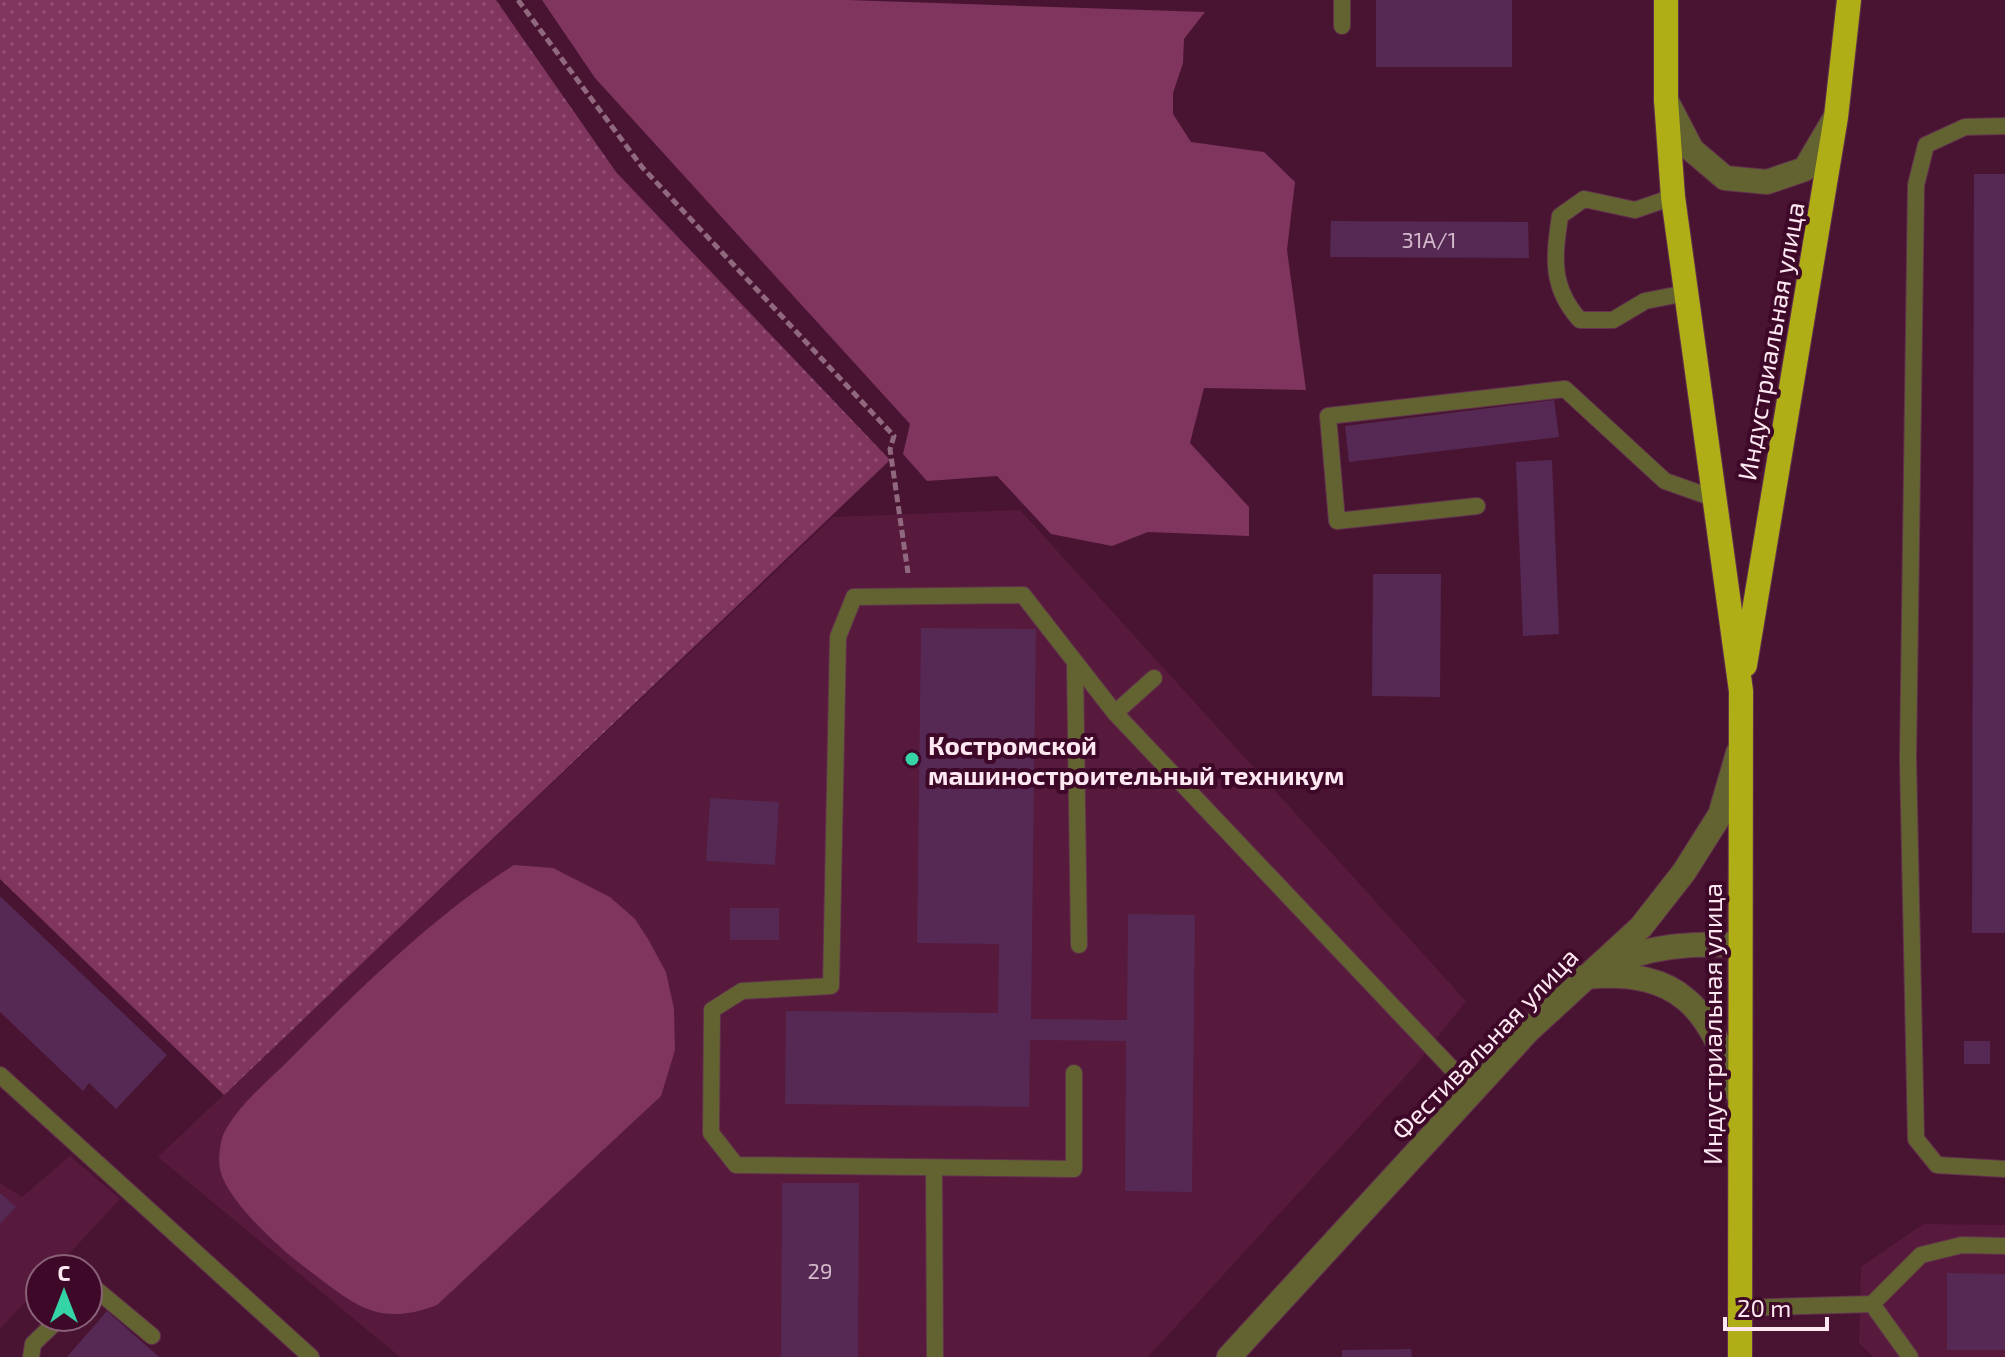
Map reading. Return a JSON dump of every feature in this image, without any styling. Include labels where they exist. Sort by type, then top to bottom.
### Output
[{"type":"highway","name":"Индустриальная улица","points":[[1666,0],[1666,100],[1673,197],[1741,691],[1740,1357]]},
{"type":"highway","name":"Индустриальная улица","points":[[1741,691],[1836,117],[1849,0]]},
{"type":"street","points":[[1666,100],[1692,150],[1725,178],[1767,182],[1805,169],[1836,117]]},
{"type":"street","name":"Фестивальная улица","points":[[1229,1357],[1473,1091],[1585,977],[1641,927],[1684,872],[1720,815],[1741,743]]},
{"type":"street","points":[[1585,977],[1621,959],[1686,943],[1739,945]]},
{"type":"street","points":[[1585,977],[1624,973],[1668,988],[1695,1005],[1726,1057],[1739,1097]]},
{"type":"lane","points":[[1342,0],[1342,26]]},
{"type":"lane","points":[[2005,126],[1965,127],[1926,145],[1916,185],[1908,758],[1916,1139],[1937,1165],[2005,1169]]},
{"type":"lane","points":[[1673,197],[1635,210],[1584,199],[1560,216],[1554,263],[1563,302],[1580,320],[1613,320],[1645,301],[1686,293]]},
{"type":"lane","points":[[1477,506],[1337,521],[1328,416],[1565,389],[1665,481],[1713,498]]},
{"type":"lane","points":[[1074,1073],[1074,1169],[736,1165],[711,1133],[712,1010],[742,991],[831,986],[838,637],[854,597],[1023,595],[1115,713],[1473,1091]]},
{"type":"lane","points":[[1075,664],[1079,945]]},
{"type":"lane","points":[[1115,713],[1154,678]]},
{"type":"lane","points":[[0,1075],[311,1357]]},
{"type":"lane","points":[[934,1169],[935,1357]]},
{"type":"lane","points":[[1740,1308],[1872,1304],[1921,1255],[1962,1245],[2005,1246]]},
{"type":"lane","points":[[104,1296],[152,1336]]},
{"type":"lane","points":[[1872,1304],[1910,1357]]},
{"type":"lane","points":[[31,1357],[33,1344],[44,1333]]},
{"type":"path","points":[[518,0],[642,167],[894,436],[890,449],[911,596]]},
{"type":"shaded area","points":[[0,0],[496,0],[616,172],[890,460],[224,1095],[0,879]]},
{"type":"shaded area","points":[[542,0],[848,0],[1205,12],[1184,39],[1183,63],[1173,93],[1173,114],[1191,142],[1264,152],[1295,182],[1287,250],[1306,390],[1204,388],[1190,443],[1249,507],[1249,536],[1148,532],[1112,546],[1051,534],[997,476],[927,481],[903,454],[910,424],[595,78]]},
{"type":"shaded area","name":"Костромской машиностроительный техникум","points":[[1020,510],[1466,1001],[1415,1066],[1148,1357],[400,1357],[158,1157],[833,517]]},
{"type":"shaded area","points":[[514,865],[553,868],[610,897],[635,919],[648,939],[666,972],[674,1009],[675,1050],[661,1096],[437,1305],[398,1314],[367,1309],[339,1293],[296,1261],[243,1209],[232,1195],[220,1169],[223,1136],[230,1122],[254,1094],[368,982],[454,907]]},
{"type":"shaded area","points":[[70,1156],[120,1199],[70,1253],[24,1253],[24,1303],[0,1329],[0,1183],[22,1197]]},
{"type":"shaded area","points":[[1923,1224],[2005,1225],[2005,1357],[1873,1357],[1859,1343],[1861,1267]]},
{"type":"building","points":[[1376,0],[1512,0],[1512,67],[1376,67]]},
{"type":"building","points":[[1974,174],[2005,174],[2005,933],[1972,933]]},
{"type":"building","points":[[1331,221],[1528,222],[1529,258],[1330,257]]},
{"type":"building","points":[[1554,400],[1559,437],[1349,462],[1345,426]]},
{"type":"building","points":[[1552,460],[1559,634],[1523,636],[1516,462]]},
{"type":"building","points":[[1373,574],[1441,574],[1440,697],[1372,696]]},
{"type":"building","points":[[921,628],[1036,629],[1031,1019],[1127,1020],[1128,914],[1195,915],[1192,1192],[1125,1191],[1126,1041],[1030,1040],[1029,1107],[785,1104],[786,1011],[998,1013],[999,944],[917,943]]},
{"type":"building","points":[[710,798],[779,802],[775,865],[706,861]]},
{"type":"building","points":[[0,896],[167,1055],[116,1109],[89,1083],[83,1091],[0,1012]]},
{"type":"building","points":[[730,908],[779,908],[779,940],[730,940]]},
{"type":"building","points":[[1964,1041],[1990,1041],[1990,1064],[1964,1064]]},
{"type":"building","points":[[782,1183],[859,1183],[858,1357],[781,1357]]},
{"type":"building","points":[[0,1193],[16,1207],[0,1224]]},
{"type":"building","points":[[1947,1273],[2005,1274],[2005,1350],[1947,1350]]},
{"type":"building","points":[[107,1311],[159,1357],[67,1357],[88,1333],[104,1333],[104,1314]]},
{"type":"building","points":[[1411,1349],[1412,1357],[1342,1357],[1342,1350]]},
{"type":"place","name":"Костромской машиностроительный техникум","points":[[912,759]]}]
